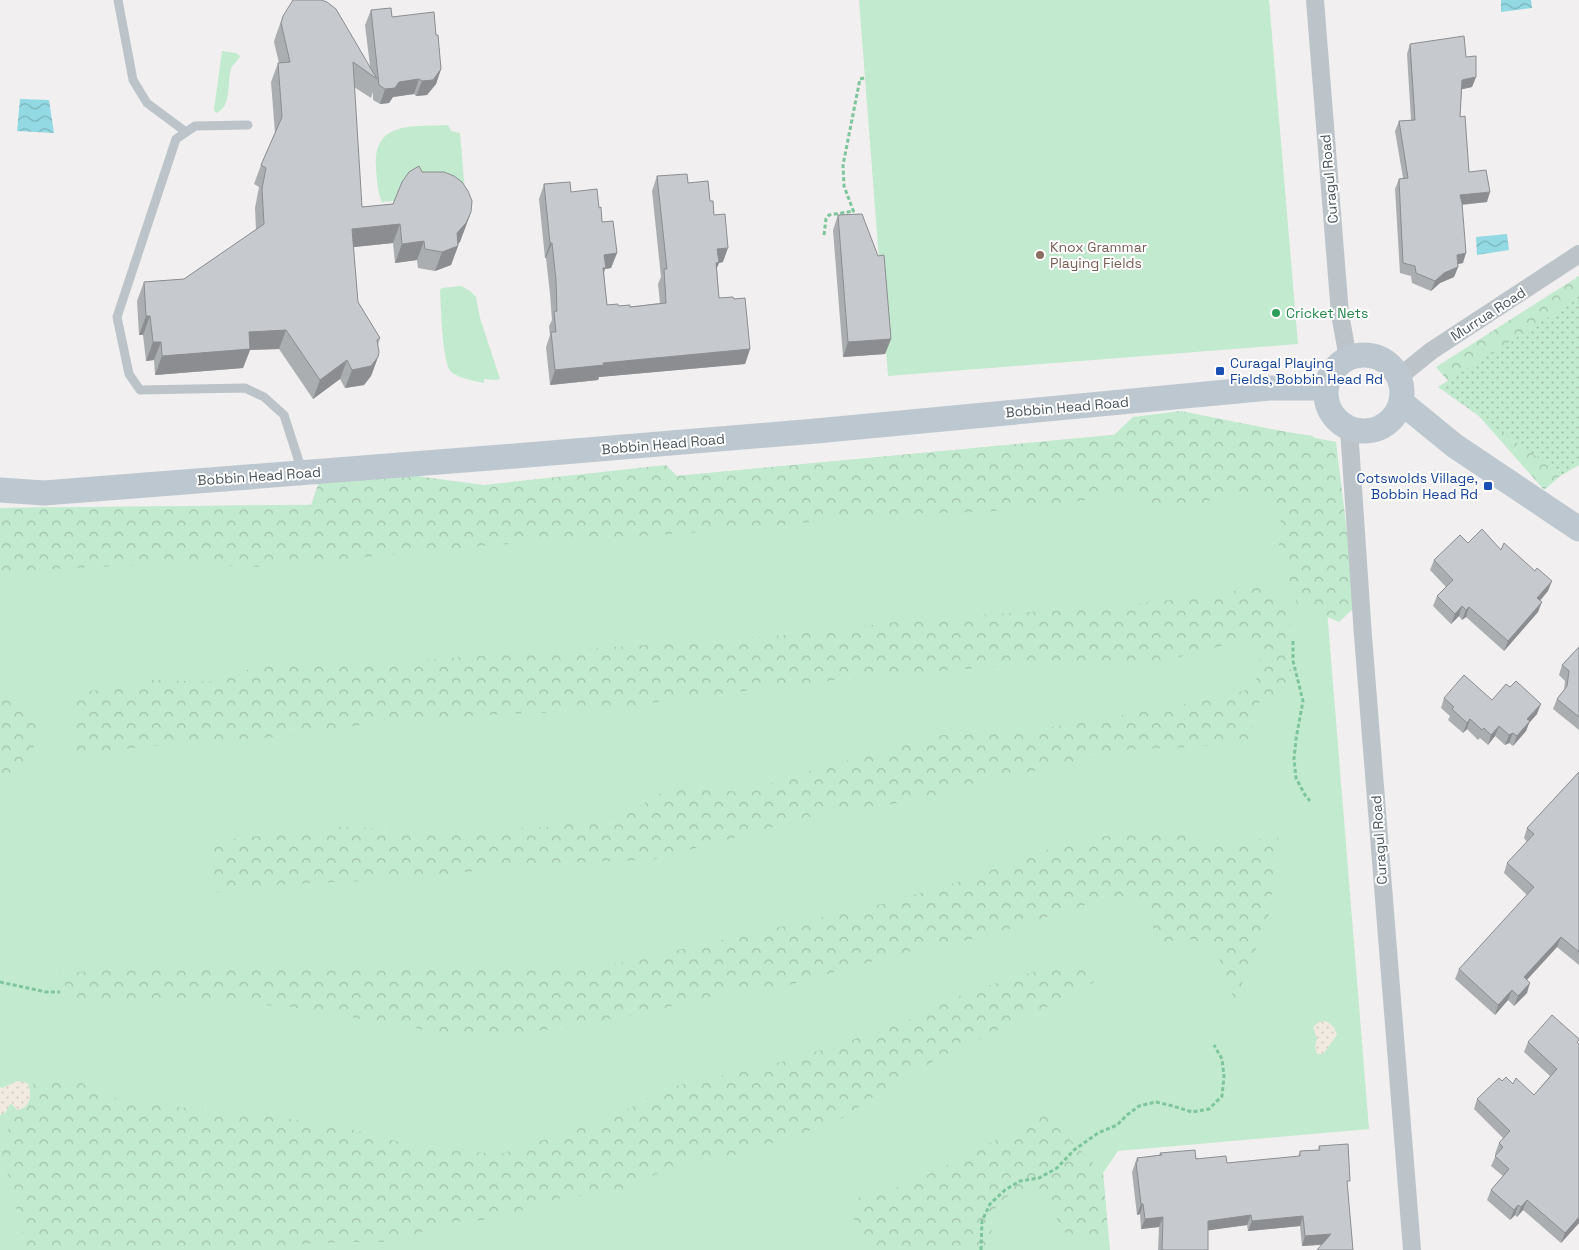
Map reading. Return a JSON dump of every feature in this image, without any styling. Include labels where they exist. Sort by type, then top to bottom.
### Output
[{"type":"main road","points":[[1357,355],[1376,356],[1392,366],[1399,376],[1402,388],[1401,402],[1396,414],[1387,424],[1376,430],[1362,432],[1349,429],[1330,412],[1326,400],[1326,388],[1330,376],[1338,365],[1348,358],[1357,355]]},
{"type":"main road","name":"Bobbin Head Road","points":[[0,490],[44,493],[797,432],[1269,388],[1326,388]]},
{"type":"main road","points":[[1401,402],[1455,446],[1579,529]]},
{"type":"street","name":"Curagul Road","points":[[1315,0],[1340,314],[1348,358]]},
{"type":"street","name":"Murrua Road","points":[[1399,376],[1431,351],[1579,254]]},
{"type":"street","name":"Curagul Road","points":[[1349,429],[1412,1250]]},
{"type":"lane","points":[[118,0],[133,80],[147,103],[186,132]]},
{"type":"lane","points":[[248,124],[195,126],[176,139],[117,317],[129,374],[140,390],[245,388],[264,397],[284,415],[303,473]]},
{"type":"path","points":[[857,219],[844,186],[843,165],[860,79],[864,78]]},
{"type":"path","points":[[824,235],[826,219],[829,215],[854,211]]},
{"type":"path","points":[[1293,641],[1294,661],[1303,701],[1294,759],[1296,778],[1310,801]]},
{"type":"path","points":[[0,982],[46,992],[60,992]]},
{"type":"path","points":[[981,1250],[982,1221],[990,1204],[1005,1190],[1020,1181],[1039,1178],[1057,1168],[1074,1150],[1098,1133],[1117,1125],[1139,1106],[1156,1102],[1192,1112],[1209,1109],[1222,1096],[1224,1076],[1222,1059],[1214,1045]]},
{"type":"green space","name":"Knox Grammar Playing Fields","points":[[859,0],[1269,0],[1298,344],[888,376]]},
{"type":"green space","points":[[222,51],[236,53],[240,56],[231,69],[225,106],[216,113],[214,110]]},
{"type":"green space","points":[[448,125],[451,131],[460,133],[467,215],[395,201],[382,202],[378,189],[376,167],[377,152],[381,141],[388,134],[398,129]]},
{"type":"green space","points":[[1579,276],[1579,460],[1544,490],[1436,367]]},
{"type":"green space","points":[[461,286],[476,297],[480,318],[500,379],[484,379],[484,383],[462,378],[451,372],[448,366],[442,333],[440,290],[442,288]]},
{"type":"green space","points":[[1579,298],[1579,465],[1562,475],[1438,387]]},
{"type":"green space","points":[[1181,411],[1336,442],[1356,606],[1339,622],[1297,604],[1279,546],[1281,522],[1266,499],[1243,491],[1195,506],[1169,509],[1126,493],[1044,507],[982,512],[893,514],[718,531],[493,545],[261,567],[166,564],[29,570],[0,575],[0,508],[311,505],[325,464],[484,485],[666,465],[677,476],[1114,435],[1133,417]]},
{"type":"green space","points":[[1176,429],[1268,429],[1313,436],[1369,1129],[1118,1151],[1103,1173],[1110,1250],[0,1250],[0,508],[381,504]]},
{"type":"green space","points":[[1258,578],[1290,608],[1289,665],[1296,684],[1257,704],[1248,747],[1225,744],[1120,750],[1054,767],[983,781],[917,801],[832,811],[651,860],[540,863],[365,881],[270,885],[212,893],[212,844],[240,838],[337,827],[468,831],[548,827],[625,815],[661,793],[692,785],[721,788],[744,795],[790,776],[942,735],[1004,734],[1218,698],[1253,688],[1259,672],[1261,650],[1248,641],[1160,662],[1059,663],[948,670],[837,680],[593,711],[482,715],[374,723],[274,737],[75,754],[75,694],[153,680],[216,682],[260,665],[338,666],[726,640],[808,633],[937,617],[1069,610],[1224,597]]},
{"type":"green space","points":[[0,695],[30,708],[43,730],[33,748],[0,793]]},
{"type":"green space","points":[[1165,830],[1206,842],[1233,846],[1260,840],[1273,831],[1278,835],[1270,911],[1241,986],[1237,1006],[1228,977],[1216,955],[1206,946],[1194,940],[1177,940],[1160,944],[1154,936],[1153,921],[1148,910],[1127,895],[1092,903],[988,936],[902,953],[785,986],[721,994],[644,1013],[563,1028],[473,1038],[291,1007],[223,1002],[70,998],[60,974],[119,968],[305,970],[357,967],[503,966],[569,970],[625,962],[886,903],[952,884],[1067,843],[1124,833]]},
{"type":"green space","points":[[1089,961],[1094,982],[1069,997],[945,1055],[890,1085],[844,1117],[804,1133],[732,1156],[683,1161],[623,1190],[556,1199],[495,1219],[442,1223],[399,1242],[342,1242],[253,1247],[243,1250],[27,1250],[0,1144],[36,1080],[76,1080],[102,1095],[131,1102],[316,1122],[375,1135],[419,1148],[501,1154],[615,1116],[667,1088],[785,1061],[841,1044],[919,1016],[965,993],[1036,971],[1077,966]]},
{"type":"green space","points":[[1045,1115],[1103,1173],[1108,1233],[1071,1239],[1058,1224],[1054,1206],[1049,1197],[1038,1191],[1025,1191],[1012,1193],[997,1205],[992,1216],[991,1250],[873,1250],[850,1213],[861,1195],[908,1185]]},
{"type":"sand","points":[[1326,1021],[1334,1027],[1337,1035],[1323,1054],[1317,1054],[1315,1047],[1317,1038],[1313,1027],[1319,1022]]},
{"type":"sand","points":[[17,1081],[28,1084],[30,1097],[28,1104],[22,1109],[17,1110],[10,1104],[6,1112],[0,1115],[0,1087],[2,1088]]},
{"type":"water","points":[[1501,0],[1531,0],[1532,8],[1501,12]]},
{"type":"water","points":[[20,99],[49,100],[54,133],[17,131]]},
{"type":"water","points":[[1507,234],[1509,250],[1477,255],[1476,237]]},
{"type":"building","points":[[293,0],[321,0],[336,9],[377,79],[353,62],[362,207],[393,204],[402,182],[409,172],[419,166],[422,172],[444,172],[454,176],[462,182],[472,201],[471,212],[466,223],[457,233],[458,246],[442,252],[425,249],[424,241],[402,244],[400,224],[352,229],[358,302],[380,338],[377,340],[378,357],[371,366],[352,370],[347,360],[320,380],[286,330],[249,332],[250,349],[162,356],[161,342],[153,342],[150,316],[146,316],[144,282],[184,279],[264,224],[262,189],[266,168],[261,165],[282,117],[278,63],[290,62],[281,23]]},
{"type":"building","points":[[391,8],[392,17],[434,12],[441,69],[433,80],[422,81],[419,79],[399,82],[395,88],[385,89],[379,85],[371,10]]},
{"type":"building","points":[[1464,36],[1466,57],[1476,56],[1476,77],[1462,80],[1460,117],[1465,116],[1469,172],[1486,170],[1490,192],[1460,195],[1466,253],[1457,255],[1458,267],[1444,273],[1435,281],[1416,273],[1415,266],[1403,263],[1399,179],[1408,178],[1399,121],[1415,120],[1410,44]]},
{"type":"building","points":[[687,174],[688,183],[708,181],[710,201],[713,201],[714,215],[725,214],[728,248],[717,249],[719,262],[716,263],[719,298],[745,298],[750,349],[603,363],[604,365],[555,370],[551,332],[556,332],[554,312],[557,311],[556,280],[544,184],[570,182],[571,192],[597,189],[602,222],[613,221],[617,253],[604,255],[606,268],[603,268],[607,305],[630,305],[630,307],[666,303],[664,269],[667,269],[657,176]]},
{"type":"building","points":[[862,214],[878,256],[884,255],[891,339],[848,342],[838,215]]},
{"type":"building","points":[[1482,529],[1501,550],[1504,543],[1535,571],[1537,568],[1552,581],[1537,598],[1542,602],[1508,641],[1469,607],[1466,610],[1462,606],[1455,614],[1437,596],[1453,580],[1434,560],[1460,535],[1468,543]]},
{"type":"building","points":[[1579,647],[1579,717],[1557,699],[1567,686],[1569,671],[1562,665]]},
{"type":"building","points":[[1464,675],[1492,700],[1506,684],[1510,687],[1516,681],[1541,704],[1527,719],[1530,721],[1517,736],[1513,733],[1509,735],[1499,726],[1491,735],[1470,719],[1467,723],[1452,709],[1454,707],[1444,698]]},
{"type":"building","points":[[1579,772],[1579,952],[1561,937],[1524,977],[1530,983],[1518,996],[1512,990],[1498,1005],[1459,969],[1534,887],[1507,863],[1534,834],[1527,828]]},
{"type":"building","points":[[1552,1015],[1579,1039],[1577,1042],[1579,1044],[1579,1217],[1565,1233],[1527,1200],[1521,1207],[1518,1205],[1514,1210],[1491,1190],[1509,1169],[1495,1156],[1503,1147],[1499,1143],[1510,1131],[1477,1099],[1499,1078],[1502,1081],[1506,1077],[1513,1084],[1516,1078],[1534,1095],[1557,1069],[1528,1042]]},
{"type":"building","points":[[1348,1144],[1350,1181],[1347,1181],[1353,1250],[1317,1250],[1331,1234],[1305,1236],[1303,1216],[1252,1221],[1251,1215],[1208,1221],[1208,1250],[1162,1250],[1163,1217],[1145,1219],[1143,1204],[1141,1204],[1137,1158],[1162,1155],[1160,1153],[1195,1150],[1196,1159],[1226,1156],[1227,1163],[1300,1156],[1300,1151],[1320,1150],[1319,1146]]},
{"type":"place","name":"Knox Grammar Playing Fields","points":[[1040,255]]},
{"type":"place","name":"Cricket Nets","points":[[1276,313]]},
{"type":"place","name":"Curagal Playing Fields, Bobbin Head Rd","points":[[1220,371]]},
{"type":"place","name":"Cotswolds Village, Bobbin Head Rd","points":[[1488,486]]}]
